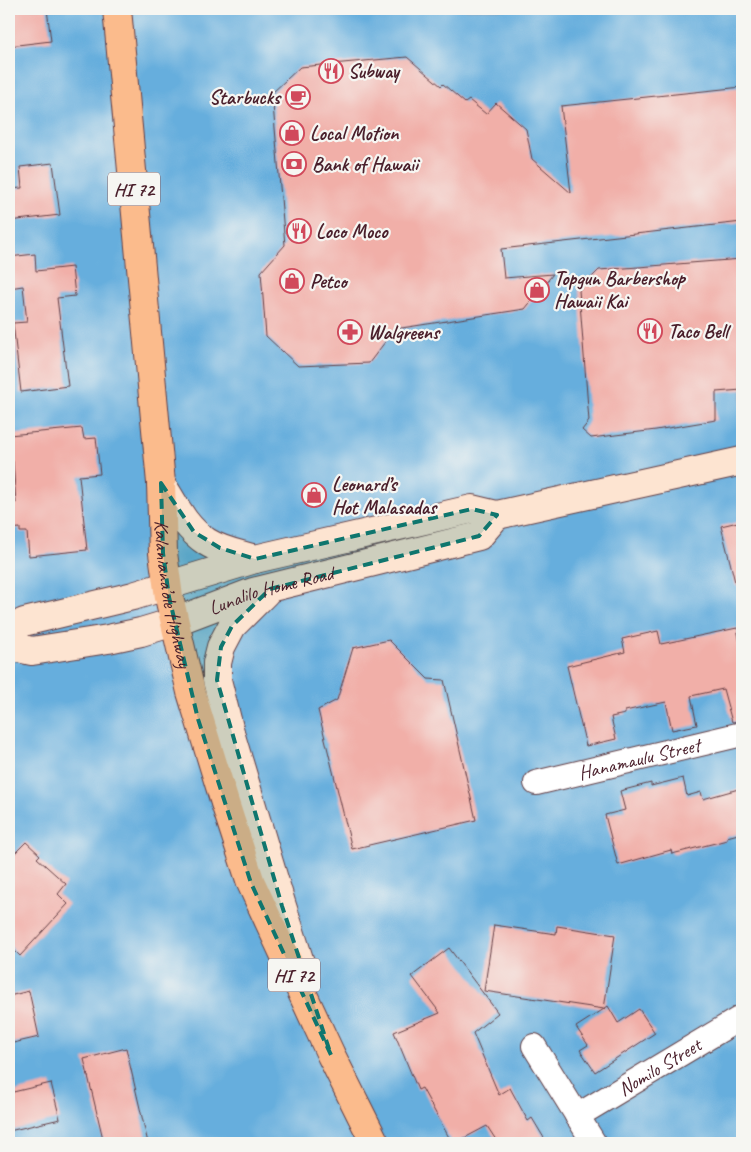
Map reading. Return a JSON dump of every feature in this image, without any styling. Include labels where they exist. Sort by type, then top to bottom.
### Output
[{"type":"main road","name":"Kalaniana’ole Highway","points":[[117,9],[161,483],[163,553],[174,622],[198,719],[252,883],[331,1055],[375,1143]]},
{"type":"main road","name":"Lunalilo Home Road","points":[[9,631],[24,622],[133,596],[255,559],[472,509],[497,515],[742,461]]},
{"type":"main road","points":[[161,483],[194,532],[207,542],[220,548],[255,559]]},
{"type":"main road","name":"Lunalilo Home Road","points":[[9,646],[32,651],[108,639],[174,622],[253,592],[479,536],[497,515]]},
{"type":"main road","points":[[270,589],[232,626],[221,647],[217,663],[217,680],[231,736],[282,906],[331,1055]]},
{"type":"street","name":"Hanamaulu Street","points":[[536,783],[742,734]]},
{"type":"street","name":"Nomilo Street","points":[[577,1116],[742,1017]]},
{"type":"street","points":[[534,1046],[594,1143]]},
{"type":"highlighted area","points":[[161,483],[194,532],[220,548],[255,559],[472,509],[497,515],[479,536],[270,589],[232,626],[221,647],[217,680],[282,906],[331,1055],[251,883],[198,719],[169,597],[163,553]]},
{"type":"water","points":[[9,9],[742,9],[742,1143],[9,1143]]},
{"type":"building","points":[[9,9],[47,9],[51,41],[9,46]]},
{"type":"building","points":[[407,57],[441,86],[443,84],[465,103],[469,100],[486,114],[496,103],[526,129],[532,159],[571,193],[561,106],[742,87],[742,222],[501,249],[504,278],[553,274],[525,309],[395,329],[369,363],[298,366],[266,336],[261,272],[285,245],[272,93],[300,67]]},
{"type":"building","points":[[53,163],[60,215],[9,221],[9,189],[22,188],[20,167]]},
{"type":"building","points":[[35,254],[36,271],[72,267],[75,296],[57,298],[68,386],[21,392],[13,323],[27,322],[23,286],[9,288],[9,257]]},
{"type":"building","points":[[742,259],[742,390],[716,392],[716,420],[591,438],[582,430],[589,421],[579,290],[599,270]]},
{"type":"building","points":[[82,428],[84,439],[96,438],[100,474],[79,476],[87,550],[29,556],[27,532],[20,532],[20,528],[9,529],[9,510],[14,510],[13,503],[16,503],[13,461],[10,462],[9,435]]},
{"type":"building","points":[[742,521],[742,585],[736,586],[721,526]]},
{"type":"building","points":[[737,628],[742,654],[742,721],[732,722],[723,689],[691,696],[697,725],[672,730],[666,702],[625,711],[625,714],[611,717],[616,739],[586,746],[567,666],[625,652],[622,639],[658,631],[661,644]]},
{"type":"building","points":[[389,640],[428,679],[444,680],[476,820],[352,849],[318,710],[337,700],[353,648]]},
{"type":"building","points":[[683,778],[687,796],[701,792],[703,799],[742,788],[742,833],[727,837],[727,840],[672,854],[671,850],[618,865],[605,815],[625,810],[620,791],[651,783],[651,786]]},
{"type":"building","points":[[26,842],[40,855],[37,858],[66,884],[58,894],[68,904],[20,956],[9,945],[9,859]]},
{"type":"building","points":[[494,925],[556,934],[557,926],[615,935],[604,1009],[484,991]]},
{"type":"building","points":[[449,948],[498,1013],[473,1033],[499,1095],[510,1088],[528,1121],[532,1118],[547,1143],[498,1143],[487,1126],[452,1143],[422,1088],[418,1090],[394,1032],[440,1013],[412,976]]},
{"type":"building","points":[[29,991],[39,1037],[9,1044],[9,996]]},
{"type":"building","points":[[608,1006],[618,1023],[639,1009],[655,1033],[595,1072],[580,1050],[588,1045],[576,1027]]},
{"type":"building","points":[[126,1048],[148,1143],[104,1143],[84,1059]]},
{"type":"building","points":[[51,1083],[60,1119],[9,1131],[9,1093]]},
{"type":"place","name":"Subway","points":[[331,71]]},
{"type":"place","name":"Starbucks","points":[[298,97]]},
{"type":"place","name":"Local Motion","points":[[292,133]]},
{"type":"place","name":"Bank of Hawaii","points":[[294,164]]},
{"type":"place","name":"Loco Moco","points":[[299,231]]},
{"type":"place","name":"Petco","points":[[292,281]]},
{"type":"place","name":"Topgun Barbershop Hawaii Kai","points":[[537,290]]},
{"type":"place","name":"Taco Bell","points":[[650,331]]},
{"type":"place","name":"Walgreens","points":[[350,332]]},
{"type":"place","name":"Leonard’s Hot Malasadas","points":[[314,495]]}]
